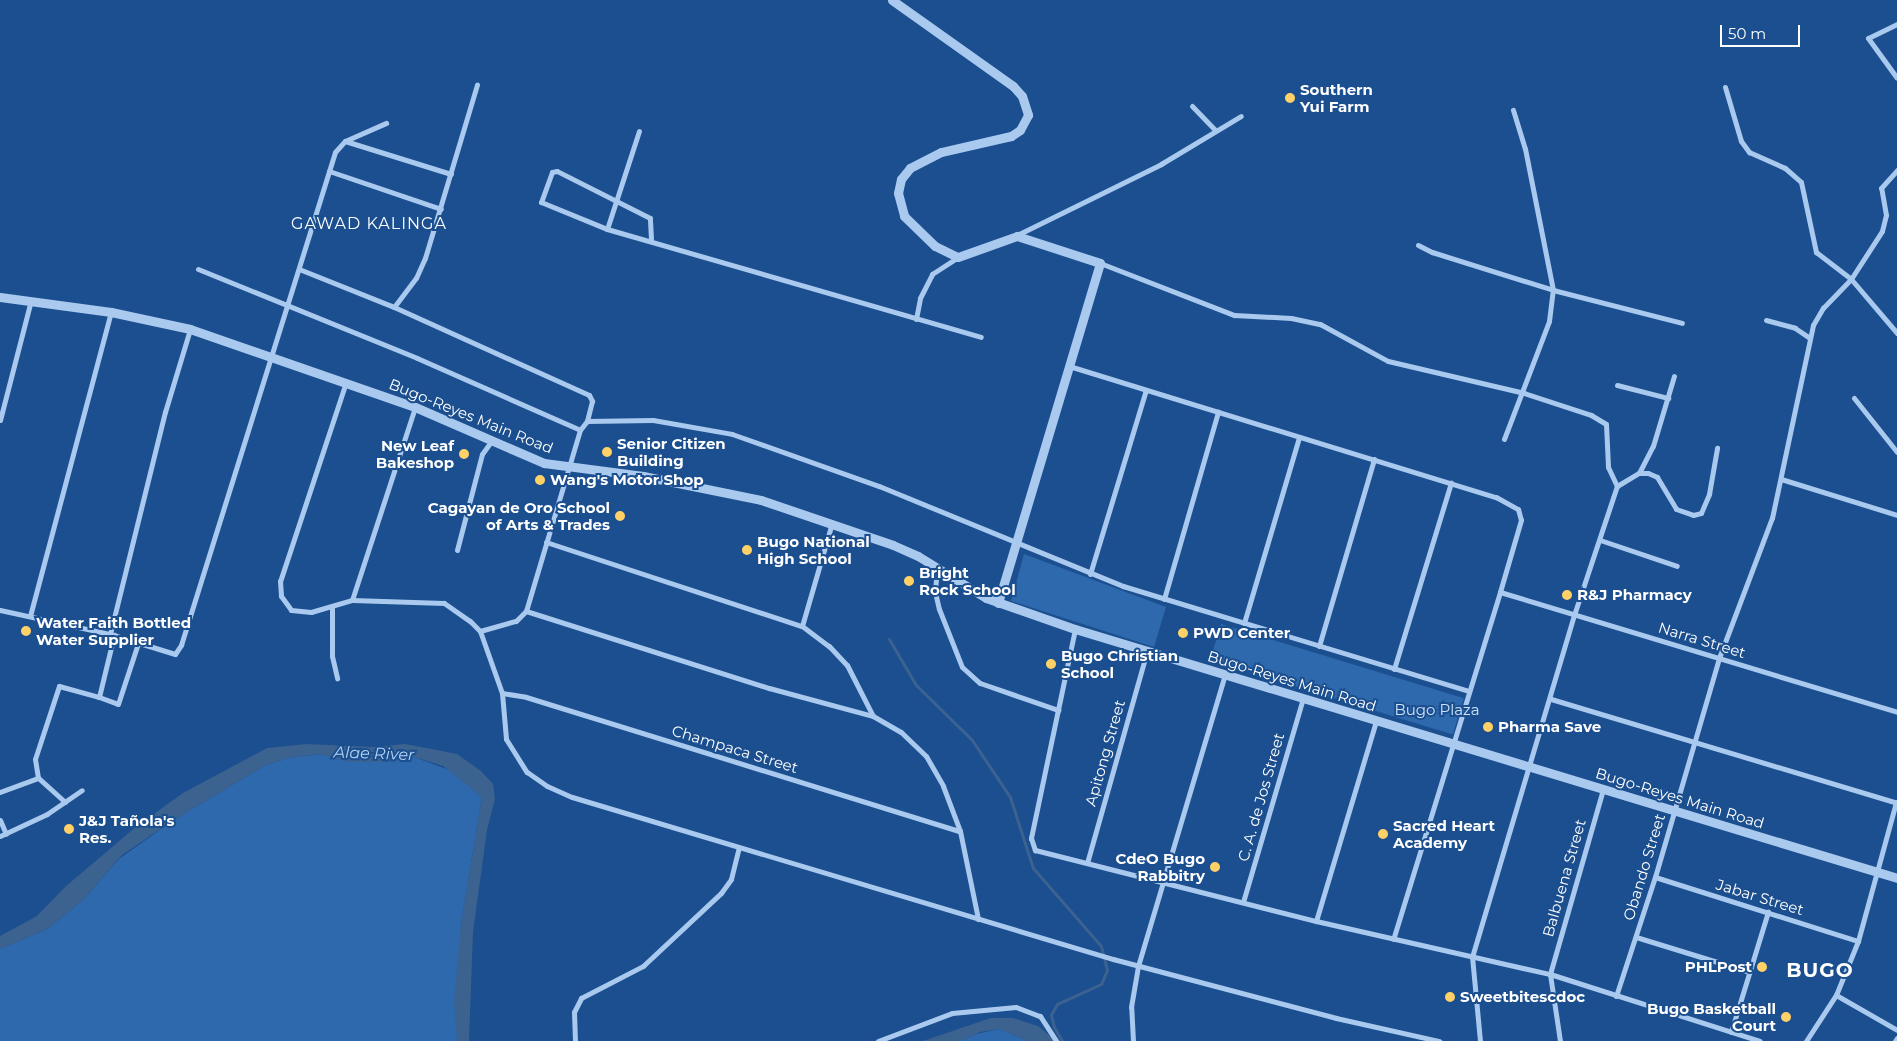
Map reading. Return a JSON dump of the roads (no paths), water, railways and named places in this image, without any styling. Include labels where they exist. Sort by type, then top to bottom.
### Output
[{"type":"street","points":[[892,0],[998,75],[1022,96],[1027,106],[1025,124],[1011,136],[941,152],[910,168],[901,179],[898,193],[904,216],[935,246],[958,257]]},
{"type":"street","points":[[1897,24],[1868,38],[1897,78]]},
{"type":"street","points":[[394,307],[416,278],[441,209],[477,85]]},
{"type":"street","points":[[1725,87],[1741,141],[1749,152],[1795,173],[1801,182],[1816,252],[1851,279],[1897,334]]},
{"type":"street","points":[[1192,106],[1215,130]]},
{"type":"street","points":[[1504,439],[1524,393],[1549,321],[1553,290],[1525,149],[1513,110]]},
{"type":"street","points":[[916,319],[920,298],[932,274],[958,257],[1017,236],[1161,164],[1215,130],[1242,116]]},
{"type":"street","points":[[0,610],[112,635],[175,654],[181,645],[335,152],[345,141],[386,123]]},
{"type":"street","points":[[607,229],[618,202],[639,131]]},
{"type":"street","points":[[345,141],[451,174]]},
{"type":"street","name":"Obando Street","points":[[1616,996],[1655,877],[1719,658],[1772,518],[1810,338],[1817,316],[1851,279],[1882,231],[1886,215],[1880,188],[1897,170]]},
{"type":"street","points":[[329,171],[441,209]]},
{"type":"street","points":[[651,239],[650,218],[555,171],[541,197],[544,203],[607,229],[651,239],[981,337]]},
{"type":"street","points":[[1017,236],[1100,263],[1234,315],[1291,318],[1320,324],[1388,361],[1524,393],[1570,407],[1606,424],[1608,467],[1617,486]]},
{"type":"street","points":[[1418,244],[1432,252],[1553,290],[1682,323]]},
{"type":"street","points":[[998,603],[1100,263]]},
{"type":"street","points":[[198,269],[417,358],[580,430]]},
{"type":"street","points":[[299,269],[394,307],[589,395],[592,401],[587,421],[580,430],[568,467],[526,612],[516,621],[480,631]]},
{"type":"street","name":"Bugo-Reyes Main Road","points":[[0,296],[111,312],[190,329],[273,355],[415,407],[539,461],[712,489],[832,522],[900,548],[937,567],[970,590],[998,603],[1075,629],[1897,878]]},
{"type":"street","points":[[0,420],[31,300]]},
{"type":"street","points":[[30,616],[111,312]]},
{"type":"street","points":[[1766,320],[1795,328],[1810,338]]},
{"type":"street","points":[[99,698],[165,412],[190,329]]},
{"type":"street","points":[[1069,366],[1506,500],[1513,504],[1521,515],[1500,592],[1393,939]]},
{"type":"street","points":[[1639,473],[1653,446],[1674,376]]},
{"type":"street","points":[[346,381],[280,581],[281,596],[291,610],[311,612],[332,608],[352,600],[444,604],[480,631],[502,693],[506,739],[527,772],[547,786],[572,797],[738,848],[1113,959],[1336,1018],[1439,1041]]},
{"type":"street","points":[[1616,385],[1668,398]]},
{"type":"street","points":[[1090,574],[1146,390]]},
{"type":"street","points":[[1854,398],[1897,452]]},
{"type":"street","points":[[352,600],[415,407]]},
{"type":"street","points":[[1164,599],[1218,412]]},
{"type":"street","points":[[587,421],[653,420],[732,434],[879,486],[1090,574],[1244,624],[1468,691]]},
{"type":"street","points":[[1244,624],[1299,437]]},
{"type":"street","points":[[457,550],[482,454],[492,440]]},
{"type":"street","points":[[1480,1041],[1472,957],[1551,699],[1574,615],[1617,486],[1639,473],[1648,472],[1657,477],[1676,509],[1693,515],[1706,506],[1717,448]]},
{"type":"street","points":[[1319,646],[1374,460]]},
{"type":"street","points":[[1781,479],[1897,516]]},
{"type":"street","points":[[1394,669],[1451,483]]},
{"type":"street","points":[[802,626],[832,522]]},
{"type":"street","points":[[1600,540],[1677,566]]},
{"type":"street","points":[[546,542],[802,626],[830,646],[847,665],[873,716]]},
{"type":"street","points":[[937,567],[935,592],[939,609],[962,667],[987,686],[1058,710]]},
{"type":"street","name":"Narra Street","points":[[1500,592],[1897,712]]},
{"type":"street","points":[[332,608],[332,656],[337,678]]},
{"type":"street","points":[[526,612],[769,688],[873,716],[901,732],[926,756],[943,786],[960,831],[978,919]]},
{"type":"street","points":[[1075,629],[1031,845],[1040,853],[1163,881],[1316,921],[1550,974],[1760,1041]]},
{"type":"street","points":[[65,802],[38,778],[35,759],[59,686],[118,704],[138,643]]},
{"type":"street","name":"Apitong Street","points":[[1087,863],[1147,651]]},
{"type":"street","points":[[1133,1041],[1131,1007],[1138,966],[1225,674]]},
{"type":"street","name":"Champaca Street","points":[[502,693],[526,698],[960,831]]},
{"type":"street","name":"C. A. de Jos Street","points":[[1243,902],[1303,698]]},
{"type":"street","points":[[1551,699],[1694,740],[1896,802],[1858,940],[1836,995],[1806,1041]]},
{"type":"street","points":[[1316,921],[1376,721]]},
{"type":"street","points":[[0,792],[38,778]]},
{"type":"street","name":"Balbuena Street","points":[[1550,974],[1603,789]]},
{"type":"street","points":[[0,836],[65,802],[82,790]]},
{"type":"street","points":[[0,820],[6,834]]},
{"type":"street","points":[[575,1041],[574,1012],[580,998],[643,966],[721,893],[731,879],[738,848]]},
{"type":"street","name":"Jabar Street","points":[[1655,877],[1858,940]]},
{"type":"street","points":[[1731,1032],[1768,912]]},
{"type":"street","points":[[1636,937],[1750,972]]},
{"type":"street","points":[[1550,974],[1560,1041]]},
{"type":"street","points":[[1836,995],[1897,1030]]},
{"type":"street","points":[[878,1041],[952,1013],[1016,1007],[1040,1016],[1056,1041]]},
{"type":"water","name":"Alae River","points":[[306,744],[375,747],[405,744],[457,754],[481,771],[493,784],[495,799],[487,830],[473,932],[469,1041],[457,1041],[454,1001],[461,924],[482,797],[443,766],[414,757],[384,762],[351,762],[320,754],[288,758],[264,766],[172,821],[122,855],[82,901],[47,929],[0,949],[0,936],[37,916],[65,887],[137,826],[183,793],[267,748]]},
{"type":"water","points":[[991,1018],[1013,1018],[1038,1026],[1056,1041],[1028,1041],[999,1029],[980,1032],[961,1041],[923,1041]]},
{"type":"waterway","points":[[889,639],[916,685],[972,740],[1010,797],[1033,868],[1101,946],[1107,970],[1101,984],[1057,1004],[1051,1015],[1054,1027],[1062,1041]]},
{"type":"place","name":"Southern Yui Farm","points":[[1290,98]]},
{"type":"place","name":"Senior Citizen Building","points":[[607,452]]},
{"type":"place","name":"New Leaf Bakeshop","points":[[464,454]]},
{"type":"place","name":"Wang's Motor Shop","points":[[540,480]]},
{"type":"place","name":"Cagayan de Oro School of Arts & Trades","points":[[620,516]]},
{"type":"place","name":"Bugo National High School","points":[[747,550]]},
{"type":"place","name":"Bright Rock School","points":[[909,581]]},
{"type":"place","name":"R&J Pharmacy","points":[[1567,595]]},
{"type":"place","name":"Water Faith Bottled Water Supplier","points":[[26,631]]},
{"type":"place","name":"PWD Center","points":[[1183,633]]},
{"type":"place","name":"Bugo Christian School","points":[[1051,664]]},
{"type":"place","name":"Pharma Save","points":[[1488,727]]},
{"type":"place","name":"J&J Tañola's Res.","points":[[69,829]]},
{"type":"place","name":"Sacred Heart Academy","points":[[1383,834]]},
{"type":"place","name":"CdeO Bugo Rabbitry","points":[[1215,867]]},
{"type":"place","name":"PHLPost","points":[[1762,967]]},
{"type":"place","name":"Sweetbitescdoc","points":[[1450,997]]},
{"type":"place","name":"Bugo Basketball Court","points":[[1786,1017]]},
{"type":"district","name":"GAWAD KALINGA","points":[[369,224]]},
{"type":"district","name":"BUGO","points":[[1820,970]]},
{"type":"park label","name":"Bugo Plaza","points":[[1437,710]]}]
